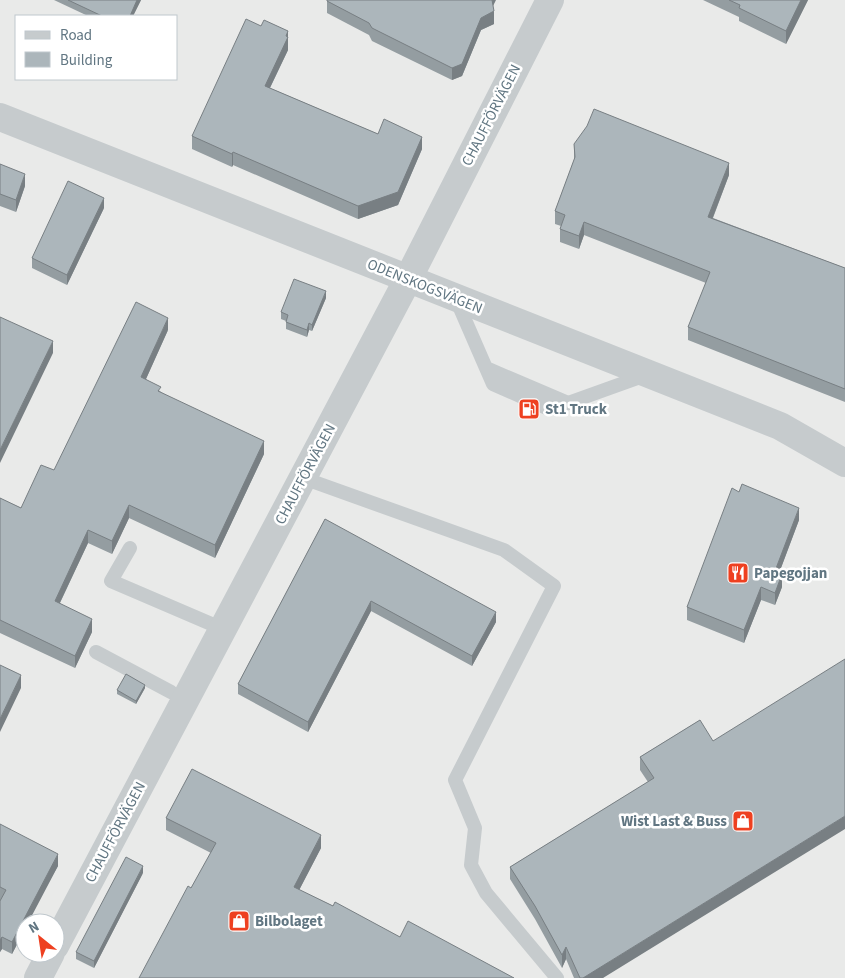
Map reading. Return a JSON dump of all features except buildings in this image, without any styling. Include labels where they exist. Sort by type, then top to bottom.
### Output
[{"type":"street","name":"CHAUFFÖRVÄGEN","points":[[65,927],[408,279],[550,0]]},
{"type":"street","name":"ODENSKOGSVÄGEN","points":[[0,117],[780,426],[845,463]]},
{"type":"street","points":[[38,978],[46,963]]},
{"type":"lane","points":[[455,298],[486,368],[568,403],[648,374]]},
{"type":"lane","points":[[303,478],[504,550],[554,586],[455,780],[475,828],[471,865],[486,893],[557,978]]},
{"type":"lane","points":[[130,548],[111,581],[223,629]]},
{"type":"lane","points":[[96,652],[171,692]]},
{"type":"shaded area","points":[[0,0],[845,0],[845,978],[0,978]]},
{"type":"place","name":"St1 Truck","points":[[529,409]]},
{"type":"place","name":"Papegojjan","points":[[738,573]]},
{"type":"place","name":"Wist Last & Buss","points":[[743,821]]},
{"type":"place","name":"Bilbolaget","points":[[239,921]]}]
